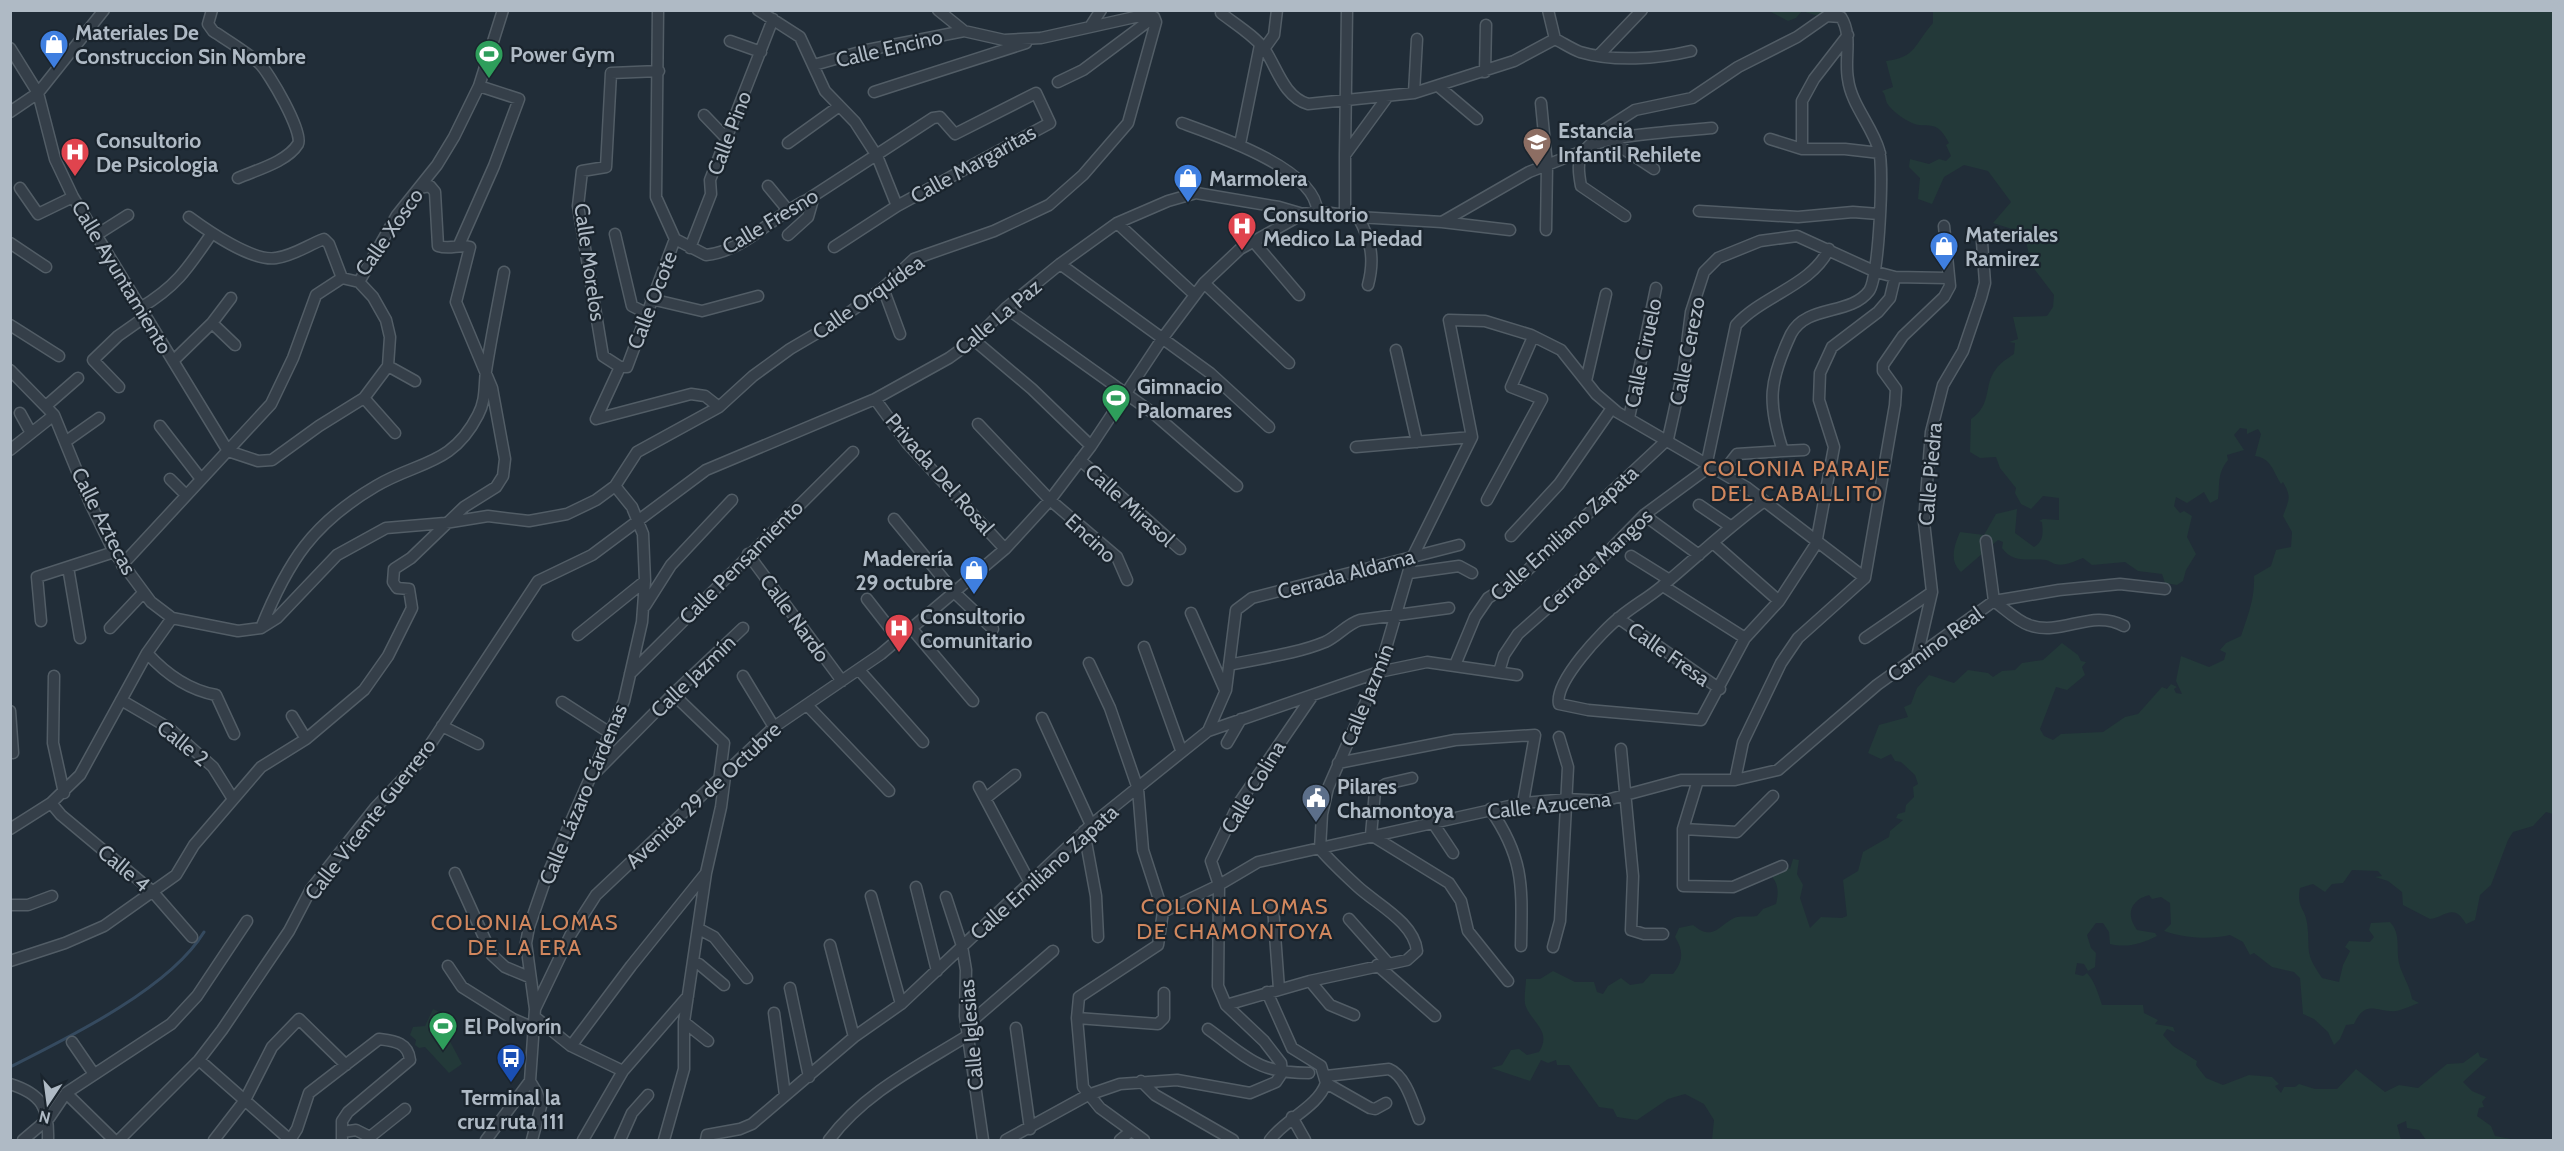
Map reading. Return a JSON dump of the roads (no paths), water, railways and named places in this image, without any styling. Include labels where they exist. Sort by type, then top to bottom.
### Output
[{"type":"street","points":[[10,112],[38,93],[104,10]]},
{"type":"street","points":[[212,10],[208,24],[213,31],[260,64],[283,100],[300,136],[297,144],[282,158],[238,178]]},
{"type":"street","name":"Calle Xosco","points":[[122,565],[271,405],[293,358],[316,295],[342,278],[358,282],[397,215],[419,188],[454,137],[479,86],[503,10]]},
{"type":"street","points":[[658,10],[656,197],[675,239]]},
{"type":"street","points":[[758,10],[800,37],[825,91],[855,122],[877,156],[897,206]]},
{"type":"street","points":[[938,10],[964,31],[1004,40],[1041,38]]},
{"type":"street","points":[[1090,27],[1101,10]]},
{"type":"street","points":[[1240,144],[1262,47],[1274,35],[1277,10]]},
{"type":"street","points":[[1345,216],[1347,10]]},
{"type":"street","points":[[1548,10],[1555,39],[1580,52],[1646,57],[1691,51]]},
{"type":"street","points":[[1599,55],[1642,10]]},
{"type":"street","points":[[1221,13],[1262,47],[1280,78],[1300,102],[1308,104],[1414,93],[1514,62],[1555,39]]},
{"type":"street","points":[[1624,216],[1581,186],[1583,155],[1604,130],[1635,110],[1692,98],[1738,67],[1797,37],[1827,16],[1841,17],[1848,34],[1848,82],[1880,153],[1876,272],[1869,291],[1857,300],[1805,318],[1796,325],[1791,334],[1771,392],[1772,410],[1784,451]]},
{"type":"street","points":[[874,92],[1041,38],[1135,17],[1154,17]]},
{"type":"street","points":[[1058,82],[1083,70],[1154,17]]},
{"type":"street","name":"Calle Orquídea","points":[[617,488],[638,452],[719,407],[753,376],[836,322],[883,288],[914,259],[994,231],[1049,205],[1083,175],[1128,123],[1156,22],[1154,17]]},
{"type":"street","name":"Calle Pino","points":[[690,248],[711,194],[710,180],[773,19]]},
{"type":"street","points":[[1485,72],[1486,25]]},
{"type":"street","name":"Calle Encino","points":[[814,65],[867,50],[964,31]]},
{"type":"street","points":[[1802,148],[1802,100],[1814,79],[1848,34]]},
{"type":"street","points":[[1414,93],[1417,39]]},
{"type":"street","points":[[730,41],[761,52]]},
{"type":"street","points":[[10,48],[38,93]]},
{"type":"street","name":"Calle Morelos","points":[[620,367],[603,356],[578,206],[582,171],[606,167],[611,73],[659,71]]},
{"type":"street","points":[[419,188],[430,186],[435,192],[438,246],[454,248],[459,245],[495,166],[519,99],[479,86]]},
{"type":"street","points":[[1438,86],[1477,119]]},
{"type":"street","name":"Calle Ayuntamiento","points":[[38,93],[55,159],[74,197],[228,451]]},
{"type":"street","name":"Calle Fresno","points":[[675,239],[706,255],[734,248],[787,209],[807,200],[933,118],[940,117],[955,134],[1036,93],[1050,123]]},
{"type":"street","points":[[1345,154],[1388,96]]},
{"type":"street","points":[[1541,102],[1547,165],[1546,230]]},
{"type":"street","points":[[789,143],[838,107]]},
{"type":"street","points":[[704,115],[727,139]]},
{"type":"street","name":"Calle Margaritas","points":[[834,247],[897,206],[1050,123]]},
{"type":"street","points":[[1182,123],[1240,144],[1274,162],[1312,194],[1317,201],[1317,211]]},
{"type":"street","points":[[1442,222],[1529,172],[1583,155],[1610,140],[1712,128]]},
{"type":"street","points":[[1610,140],[1654,169]]},
{"type":"street","points":[[1770,140],[1802,148],[1845,148],[1880,153]]},
{"type":"street","points":[[768,186],[787,209]]},
{"type":"street","points":[[20,188],[38,214],[74,197]]},
{"type":"street","name":"Calle La Paz","points":[[637,519],[706,470],[875,399],[950,358],[974,340],[1006,308],[1060,264],[1117,224],[1168,201],[1196,193],[1270,205],[1303,214]]},
{"type":"street","points":[[788,235],[807,217],[812,203],[807,200]]},
{"type":"street","name":"Avenida 29 de Octubre","points":[[535,1018],[571,934],[596,895],[774,727],[899,640],[1005,549],[1050,500],[1091,446],[1162,339],[1204,283],[1240,249],[1303,214],[1317,211],[1345,216],[1442,222],[1510,230]]},
{"type":"street","points":[[1699,211],[1798,217],[1853,212],[1879,214]]},
{"type":"street","points":[[98,234],[128,215]]},
{"type":"street","points":[[189,217],[212,233],[263,258],[286,256],[324,239],[329,244],[342,278]]},
{"type":"street","points":[[1358,217],[1369,238],[1372,260],[1368,285]]},
{"type":"street","points":[[1117,224],[1195,295]]},
{"type":"street","points":[[1735,780],[1743,742],[1781,663],[1798,638],[1865,578],[1895,405],[1896,389],[1883,371],[1883,365],[1903,336],[1944,297],[1950,286],[1947,278],[1949,270],[1944,226]]},
{"type":"street","points":[[119,387],[93,360],[183,276],[212,233]]},
{"type":"street","points":[[615,234],[632,306],[646,313]]},
{"type":"street","name":"Calle Cerezo","points":[[1668,439],[1684,368],[1691,312],[1704,272],[1718,258],[1760,241],[1797,236],[1876,272],[1895,277],[1947,278]]},
{"type":"street","name":"Calle Ocote","points":[[675,239],[627,367],[620,367],[596,419],[691,394],[705,396],[719,407]]},
{"type":"street","points":[[1253,241],[1299,295]]},
{"type":"street","name":"Calle Piedra","points":[[1917,657],[1932,592],[1924,522],[1931,432],[1943,385],[1963,351],[1981,298],[1984,283],[1982,242]]},
{"type":"street","points":[[10,243],[46,267]]},
{"type":"street","points":[[10,961],[65,943],[105,926],[176,875],[194,845],[261,767],[306,739],[357,696],[377,674],[412,608],[408,589],[397,588],[393,582],[394,569],[411,558],[464,507],[496,487],[503,477],[505,459],[494,398],[456,302],[470,247],[459,245]]},
{"type":"street","points":[[1709,464],[1736,325],[1746,314],[1815,270],[1829,249]]},
{"type":"street","points":[[1060,264],[1227,387],[1269,427]]},
{"type":"street","points":[[261,628],[291,563],[331,516],[376,486],[443,457],[463,439],[478,415],[486,394],[486,374],[504,272]]},
{"type":"street","points":[[1763,501],[1730,526],[1665,583],[1618,618],[1580,660],[1562,685],[1557,697],[1559,704],[1588,710],[1701,720],[1720,689],[1745,638],[1779,601],[1816,544],[1834,447],[1818,400],[1820,373],[1832,347],[1878,312],[1890,298],[1895,277]]},
{"type":"street","points":[[228,451],[258,461],[272,460],[319,426],[364,398],[388,366],[390,337],[386,320],[374,297],[358,282]]},
{"type":"street","points":[[1204,283],[1289,363]]},
{"type":"street","points":[[883,288],[900,334]]},
{"type":"street","name":"Calle Ciruelo","points":[[1629,418],[1656,288]]},
{"type":"street","points":[[1586,381],[1606,294]]},
{"type":"street","points":[[651,299],[702,311],[758,296]]},
{"type":"street","points":[[173,361],[212,322],[231,298]]},
{"type":"street","points":[[1006,308],[1127,394],[1237,486]]},
{"type":"street","points":[[1356,447],[1472,437],[1449,320],[1485,321],[1533,337],[1561,350],[1596,394],[1612,408],[1723,472],[1816,544],[1865,578]]},
{"type":"street","points":[[212,322],[235,345]]},
{"type":"street","points":[[10,325],[59,356]]},
{"type":"street","points":[[1487,500],[1542,399],[1511,387],[1533,337]]},
{"type":"street","points":[[974,340],[1032,389],[1091,446]]},
{"type":"street","points":[[1396,350],[1417,442]]},
{"type":"street","points":[[388,366],[415,381]]},
{"type":"street","name":"Calle Aztecas","points":[[10,370],[47,405],[54,415],[90,503],[114,552],[143,593],[172,618],[238,631],[261,628]]},
{"type":"street","points":[[47,405],[78,378]]},
{"type":"street","points":[[364,398],[395,433]]},
{"type":"street","name":"Privada Del Rosal","points":[[875,399],[907,443],[1005,549]]},
{"type":"street","points":[[1511,536],[1559,484],[1612,408]]},
{"type":"street","points":[[20,413],[31,433]]},
{"type":"street","points":[[11,448],[54,415]]},
{"type":"street","points":[[65,442],[99,418]]},
{"type":"street","name":"Encino","points":[[978,424],[1050,500],[1117,557],[1127,580]]},
{"type":"street","points":[[160,426],[201,479]]},
{"type":"street","name":"Calle Jazmín","points":[[1320,849],[1322,814],[1328,788],[1379,672],[1413,556],[1472,437]]},
{"type":"street","name":"Calle Emiliano Zapata","points":[[1455,665],[1475,617],[1488,598],[1518,579],[1668,439]]},
{"type":"street","points":[[1723,472],[1737,454],[1804,450]]},
{"type":"street","name":"Calle Pensamiento","points":[[629,674],[853,452]]},
{"type":"street","name":"Calle Mirasol","points":[[1080,460],[1180,549]]},
{"type":"street","name":"Cerrada Mangos","points":[[1499,672],[1504,655],[1518,634],[1586,574],[1644,515],[1709,464]]},
{"type":"street","points":[[170,479],[186,495]]},
{"type":"street","points":[[261,628],[277,618],[337,555],[358,542],[392,527],[445,523],[488,516],[529,521],[549,518],[582,508],[617,488]]},
{"type":"street","name":"Calle Lázaro Cárdenas","points":[[532,1140],[541,1106],[530,1081],[535,1018],[526,943],[529,927],[546,878],[624,700],[643,608],[645,581],[643,534],[632,507],[617,488]]},
{"type":"street","points":[[643,608],[671,566],[732,500]]},
{"type":"street","points":[[1699,506],[1730,526]]},
{"type":"street","points":[[1644,515],[1699,555]]},
{"type":"street","name":"Calle Vicente Guerrero","points":[[119,1140],[199,1060],[222,1030],[289,931],[311,889],[375,808],[418,763],[538,581],[592,555],[637,519]]},
{"type":"street","points":[[894,519],[955,593],[993,629]]},
{"type":"street","points":[[1986,541],[1994,601],[2028,625],[2049,628],[2109,618],[2124,626]]},
{"type":"street","points":[[1713,543],[1779,601]]},
{"type":"street","name":"Cerrada Aldama","points":[[1229,665],[1236,610],[1252,598],[1459,545]]},
{"type":"street","points":[[41,621],[37,577],[114,552]]},
{"type":"street","name":"Calle Nardo","points":[[748,554],[842,681]]},
{"type":"street","points":[[1631,556],[1665,583],[1745,638]]},
{"type":"street","points":[[1409,573],[1459,566],[1472,573]]},
{"type":"street","points":[[68,567],[80,638]]},
{"type":"street","points":[[578,635],[645,581]]},
{"type":"street","name":"Camino Real","points":[[1735,780],[1778,770],[1877,685],[1994,601],[2059,590],[2120,584],[2165,588]]},
{"type":"street","points":[[1865,638],[1932,592]]},
{"type":"street","points":[[110,628],[143,593]]},
{"type":"street","points":[[867,599],[899,640]]},
{"type":"street","points":[[1208,730],[1226,690],[1229,665],[1323,643],[1342,633],[1352,622],[1449,609]]},
{"type":"street","points":[[1191,613],[1226,690]]},
{"type":"street","points":[[10,829],[64,793],[80,775],[147,653],[172,618]]},
{"type":"street","name":"Calle Fresa","points":[[1618,618],[1720,689]]},
{"type":"street","name":"Calle Jazmín","points":[[593,775],[673,694],[743,628]]},
{"type":"street","points":[[912,629],[973,701]]},
{"type":"street","points":[[1144,647],[1181,750]]},
{"type":"street","points":[[147,653],[164,671],[191,688],[216,695],[234,734]]},
{"type":"street","name":"Calle Emiliano Zapata","points":[[706,1140],[707,1135],[715,1132],[741,1135],[854,1037],[902,1004],[1087,828],[1208,730],[1379,672],[1427,662],[1517,675]]},
{"type":"street","points":[[1089,663],[1110,708],[1138,789],[1143,850],[1163,912],[1158,945],[1079,997],[1077,1017],[1082,1076],[1088,1095],[1144,1140]]},
{"type":"street","points":[[859,670],[923,742]]},
{"type":"street","points":[[54,676],[53,742],[64,793]]},
{"type":"street","points":[[743,676],[774,727]]},
{"type":"street","points":[[664,1140],[684,1069],[684,1022],[706,873],[721,807],[724,743],[673,694]]},
{"type":"street","name":"Calle Colina","points":[[1226,1005],[1218,986],[1219,885],[1211,861],[1239,803],[1313,695]]},
{"type":"street","name":"Calle 2","points":[[121,700],[169,728],[213,767],[233,799]]},
{"type":"street","points":[[562,702],[610,733]]},
{"type":"street","points":[[807,705],[889,791]]},
{"type":"street","points":[[10,711],[13,753]]},
{"type":"street","points":[[292,716],[306,739]]},
{"type":"street","points":[[1042,718],[1087,828],[1096,896],[1098,937]]},
{"type":"street","points":[[1227,744],[1241,719]]},
{"type":"street","points":[[442,726],[478,744]]},
{"type":"street","points":[[1338,763],[1455,740],[1535,735],[1523,803]]},
{"type":"street","points":[[1553,948],[1560,921],[1568,767],[1558,737]]},
{"type":"street","points":[[1621,749],[1633,876],[1631,930],[1644,934],[1663,934]]},
{"type":"street","points":[[986,798],[1015,775]]},
{"type":"street","points":[[1412,778],[1386,784],[1375,791],[1371,836],[1436,873],[1449,883],[1461,901],[1468,931],[1508,981]]},
{"type":"street","name":"Calle Azucena","points":[[1163,912],[1219,885],[1258,862],[1523,803],[1567,799],[1603,801],[1681,780],[1735,780]]},
{"type":"street","points":[[1698,780],[1683,829],[1683,886],[1733,887],[1782,866]]},
{"type":"street","points":[[978,787],[1029,881]]},
{"type":"street","points":[[1683,829],[1737,832],[1773,796]]},
{"type":"street","name":"Calle 4","points":[[51,803],[61,815],[152,891],[192,937]]},
{"type":"street","points":[[1490,809],[1508,835],[1522,879],[1521,946]]},
{"type":"street","points":[[1432,823],[1453,853]]},
{"type":"street","points":[[1006,1140],[1030,1129],[1088,1095],[1120,1084],[1141,1081],[1192,1081],[1226,1091],[1250,1093],[1276,1082],[1282,1073],[1281,1063],[1276,1055],[1226,1005],[1267,992],[1413,956],[1417,951],[1416,943],[1398,920],[1359,888],[1320,849]]},
{"type":"street","points":[[455,873],[492,954],[505,967],[529,977]]},
{"type":"street","points":[[571,1046],[631,966],[706,873]]},
{"type":"street","points":[[916,886],[938,971]]},
{"type":"street","points":[[10,905],[28,905],[52,896]]},
{"type":"street","points":[[871,896],[902,1004]]},
{"type":"street","name":"Calle Iglesias","points":[[946,897],[962,946],[966,970],[967,1031],[983,1140]]},
{"type":"street","points":[[1273,907],[1279,989]]},
{"type":"street","points":[[1349,919],[1382,964],[1435,1016]]},
{"type":"street","points":[[23,1140],[49,1119],[66,1093],[171,1024],[197,996],[248,921]]},
{"type":"street","points":[[699,929],[714,937],[747,978]]},
{"type":"street","points":[[830,945],[854,1037]]},
{"type":"street","points":[[829,1140],[846,1117],[871,1096],[967,1031],[1053,951]]},
{"type":"street","points":[[693,964],[699,964],[724,985]]},
{"type":"street","points":[[448,966],[462,987],[513,1019],[535,1018],[571,1046],[623,1071]]},
{"type":"street","points":[[1310,981],[1330,1005],[1354,1016]]},
{"type":"street","points":[[790,988],[809,1077]]},
{"type":"street","points":[[1267,992],[1288,1042],[1298,1054],[1321,1066],[1326,1079],[1370,1108],[1375,1109],[1386,1103]]},
{"type":"street","points":[[1077,1017],[1158,1024],[1164,1018],[1164,993]]},
{"type":"street","points":[[583,1140],[623,1071],[688,996]]},
{"type":"street","points":[[774,1013],[785,1095]]},
{"type":"street","points":[[214,1140],[245,1100],[272,1047],[299,1018],[346,1065]]},
{"type":"street","points":[[684,1022],[708,1041]]},
{"type":"street","points":[[1016,1028],[1030,1129]]},
{"type":"street","points":[[1208,1029],[1262,1068],[1282,1073],[1309,1073]]},
{"type":"street","points":[[199,1060],[290,1140],[297,1129],[309,1093],[379,1039],[402,1044],[409,1051],[410,1060],[348,1112],[342,1121],[342,1136],[356,1130],[370,1137],[405,1109]]},
{"type":"street","points":[[72,1042],[94,1074]]},
{"type":"street","points":[[1326,1079],[1389,1069],[1404,1085],[1419,1119]]},
{"type":"street","points":[[1270,1140],[1292,1117],[1317,1098],[1326,1079]]},
{"type":"street","points":[[486,1140],[530,1081]]},
{"type":"street","points":[[1141,1081],[1155,1095],[1233,1140]]},
{"type":"street","points":[[11,1084],[31,1090],[49,1119],[48,1140]]},
{"type":"street","points":[[66,1093],[114,1140]]},
{"type":"street","points":[[620,1140],[632,1113],[648,1095]]},
{"type":"street","points":[[1292,1117],[1305,1140]]},
{"type":"street","points":[[1120,1140],[1131,1131]]},
{"type":"waterway","points":[[10,1067],[89,1026],[143,991],[188,953],[204,932]]},
{"type":"place","name":"Materiales De Construccion Sin Nombre","points":[[54,70]]},
{"type":"place","name":"Power Gym","points":[[489,80]]},
{"type":"place","name":"Estancia Infantil Rehilete","points":[[1537,168]]},
{"type":"place","name":"Consultorio De Psicologia","points":[[75,178]]},
{"type":"place","name":"Marmolera","points":[[1188,204]]},
{"type":"place","name":"Consultorio Medico La Piedad","points":[[1242,252]]},
{"type":"place","name":"Materiales Ramirez","points":[[1944,272]]},
{"type":"place","name":"Gimnacio Palomares","points":[[1116,424]]},
{"type":"place","name":"Maderería 29 octubre","points":[[974,596]]},
{"type":"place","name":"Consultorio Comunitario","points":[[899,654]]},
{"type":"place","name":"Pilares Chamontoya","points":[[1316,824]]},
{"type":"place","name":"El Polvorín","points":[[443,1052]]},
{"type":"place","name":"Terminal la cruz ruta 111","points":[[511,1084]]},
{"type":"district","name":"COLONIA PARAJE DEL CABALLITO","points":[[1797,480]]},
{"type":"district","name":"COLONIA LOMAS DE CHAMONTOYA","points":[[1235,918]]},
{"type":"district","name":"COLONIA LOMAS DE LA ERA","points":[[525,934]]}]
